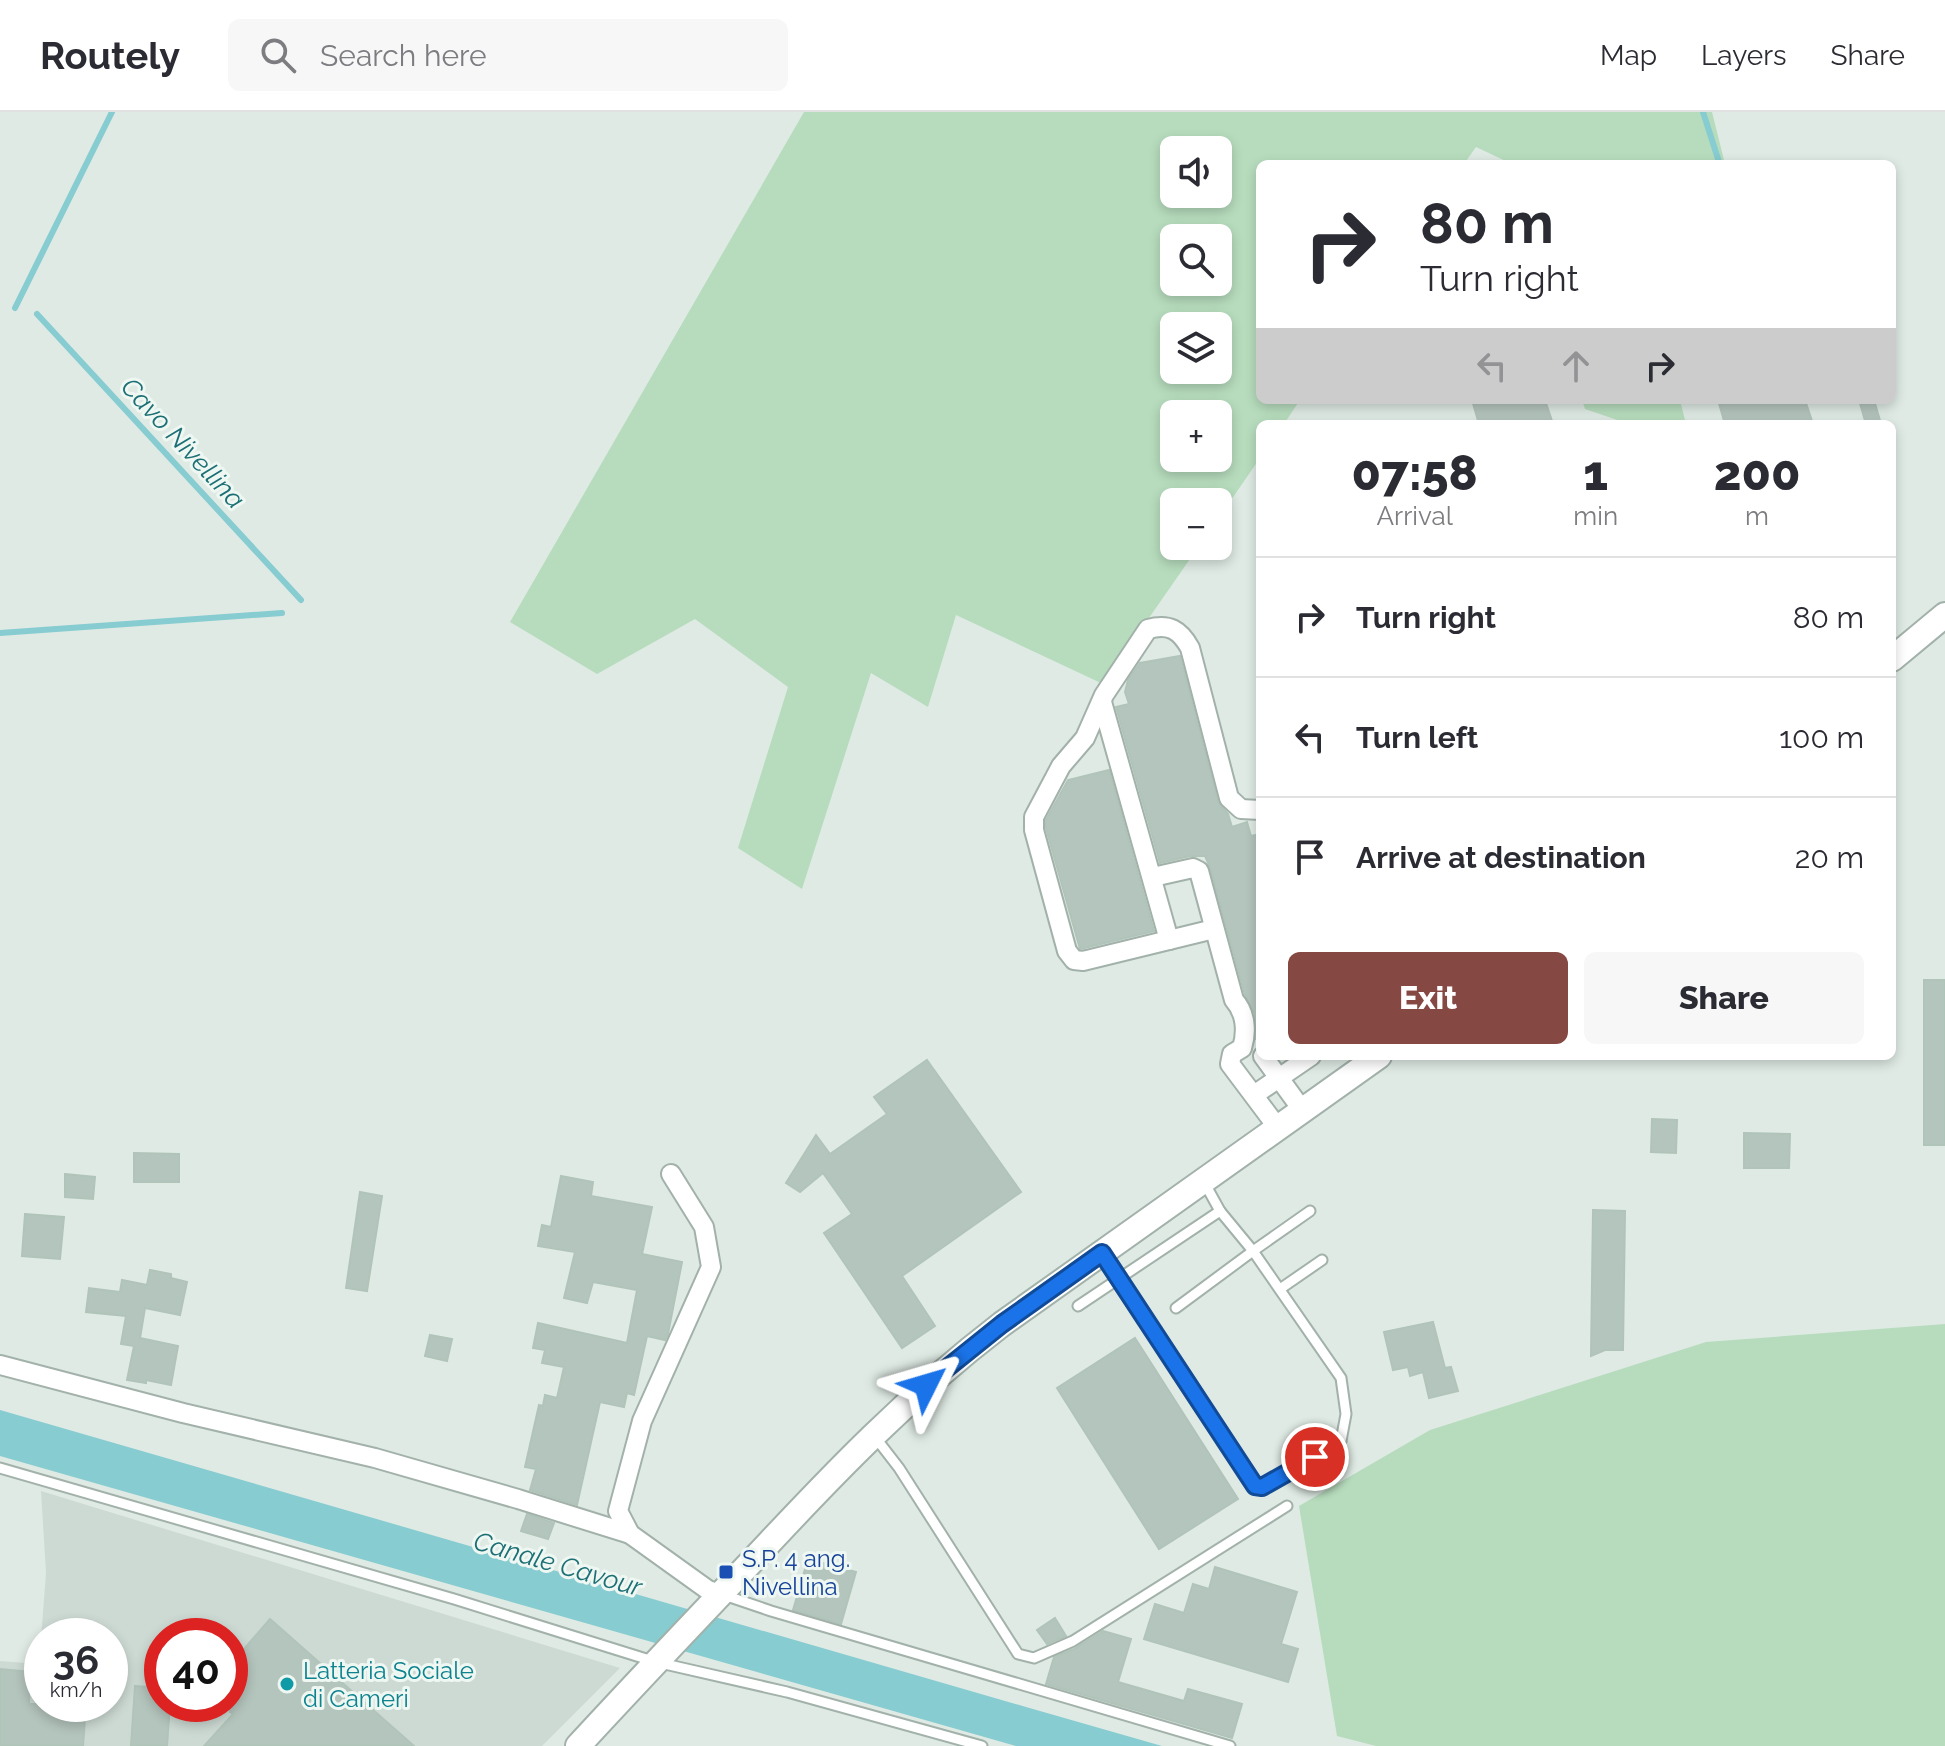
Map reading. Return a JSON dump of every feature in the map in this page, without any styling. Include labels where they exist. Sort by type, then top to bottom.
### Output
[{"type":"street","points":[[1896,656],[1945,615]]},
{"type":"street","points":[[1214,929],[1083,961],[1074,960],[1067,951],[1034,830],[1034,817],[1061,766],[1085,738],[1104,695],[1148,629],[1159,626],[1183,635],[1190,648],[1229,798],[1241,809],[1256,810]]},
{"type":"street","points":[[1102,702],[1169,940]]},
{"type":"street","points":[[1153,877],[1193,868],[1199,871],[1234,1000],[1247,1032],[1242,1048],[1232,1054],[1230,1064],[1278,1128]]},
{"type":"street","points":[[1266,1060],[1303,1111]]},
{"type":"street","points":[[1254,1095],[1305,1060]]},
{"type":"street","points":[[578,1746],[873,1434],[943,1369],[1373,1060]]},
{"type":"street","points":[[630,1534],[618,1511],[642,1421],[711,1267],[704,1227],[671,1174]]},
{"type":"street","points":[[0,1365],[183,1413],[375,1458],[630,1534],[708,1590],[716,1600]]},
{"type":"lane","points":[[1102,1253],[1255,1486],[1262,1487],[1341,1441],[1346,1414],[1341,1378],[1253,1251],[1220,1211],[1204,1181]]},
{"type":"lane","points":[[1078,1306],[1220,1211]]},
{"type":"lane","points":[[1176,1308],[1310,1211]]},
{"type":"lane","points":[[1280,1289],[1322,1260]]},
{"type":"lane","points":[[873,1434],[899,1468],[1018,1654],[1034,1658],[1073,1641],[1287,1506]]},
{"type":"lane","points":[[0,1468],[982,1746]]},
{"type":"lane","points":[[716,1600],[771,1611],[1230,1746]]},
{"type":"shaded area","points":[[41,1491],[620,1668],[542,1746],[0,1746],[0,1661],[24,1663],[24,1722],[128,1722],[128,1618],[43,1618],[46,1573]]},
{"type":"green space","points":[[804,112],[1712,112],[1724,160],[1504,160],[1476,147],[1467,160],[1256,160],[1256,404],[1297,404],[1287,420],[1256,420],[1256,464],[1232,499],[1232,488],[1160,488],[1160,560],[1189,560],[1103,684],[956,615],[928,707],[871,673],[802,889],[738,848],[788,687],[695,619],[597,674],[510,622]]},
{"type":"green space","points":[[1583,404],[1681,404],[1685,420],[1617,420],[1585,409]]},
{"type":"green space","points":[[1945,1324],[1945,1746],[1376,1746],[1337,1736],[1299,1506],[1430,1430],[1706,1342]]},
{"type":"water","points":[[0,1410],[1162,1746],[1016,1746],[0,1456]]},
{"type":"building","points":[[1473,404],[1546,404],[1552,420],[1478,420]]},
{"type":"building","points":[[1719,404],[1806,404],[1812,420],[1724,420]]},
{"type":"building","points":[[1860,404],[1875,404],[1880,420],[1865,420]]},
{"type":"building","points":[[1180,656],[1218,802],[1228,814],[1232,827],[1247,822],[1251,836],[1256,835],[1256,1039],[1255,1014],[1245,995],[1205,856],[1160,863],[1116,707],[1129,704],[1125,692],[1128,680],[1140,663]]},
{"type":"building","points":[[1109,770],[1154,931],[1080,949],[1046,820],[1068,780]]},
{"type":"building","points":[[1924,980],[1945,980],[1945,1145],[1924,1145]]},
{"type":"building","points":[[927,1060],[1021,1192],[902,1276],[935,1326],[902,1348],[824,1233],[852,1214],[823,1173],[800,1192],[786,1183],[816,1135],[830,1154],[887,1114],[874,1097]]},
{"type":"building","points":[[1652,1119],[1677,1120],[1676,1153],[1651,1152]]},
{"type":"building","points":[[1744,1133],[1790,1134],[1789,1168],[1744,1168]]},
{"type":"building","points":[[134,1153],[179,1154],[179,1182],[134,1182]]},
{"type":"building","points":[[65,1174],[95,1177],[93,1199],[65,1197]]},
{"type":"building","points":[[561,1176],[593,1182],[591,1196],[652,1207],[642,1254],[682,1262],[668,1334],[665,1340],[647,1336],[634,1395],[627,1393],[624,1407],[600,1402],[577,1505],[530,1490],[536,1469],[525,1467],[539,1405],[543,1406],[545,1395],[557,1398],[564,1367],[542,1363],[545,1350],[533,1348],[538,1323],[627,1343],[637,1290],[593,1282],[587,1303],[564,1298],[575,1252],[538,1246],[542,1225],[551,1227]]},
{"type":"building","points":[[360,1192],[382,1196],[367,1291],[346,1288]]},
{"type":"building","points":[[1593,1210],[1625,1211],[1623,1350],[1605,1350],[1591,1356]]},
{"type":"building","points":[[25,1214],[64,1217],[60,1259],[22,1256]]},
{"type":"building","points":[[150,1270],[171,1274],[171,1278],[187,1282],[180,1315],[145,1308],[140,1338],[178,1346],[171,1385],[127,1380],[134,1346],[121,1344],[126,1316],[86,1312],[89,1288],[120,1292],[122,1280],[147,1285]]},
{"type":"building","points":[[1433,1322],[1445,1368],[1451,1367],[1458,1391],[1429,1398],[1423,1372],[1410,1376],[1408,1367],[1393,1370],[1384,1332]]},
{"type":"building","points":[[430,1335],[452,1339],[447,1361],[425,1356]]},
{"type":"building","points":[[1135,1338],[1238,1499],[1159,1549],[1057,1388]]},
{"type":"building","points":[[527,1514],[554,1523],[548,1539],[521,1531]]},
{"type":"building","points":[[808,1559],[856,1572],[841,1624],[793,1610]]},
{"type":"building","points":[[1215,1567],[1297,1592],[1281,1644],[1298,1649],[1288,1682],[1144,1639],[1155,1604],[1184,1613],[1193,1584],[1209,1589]]},
{"type":"building","points":[[1055,1618],[1066,1636],[1047,1644],[1037,1630]]},
{"type":"building","name":"Latteria Sociale di Cameri","points":[[270,1619],[414,1746],[204,1746],[226,1722],[248,1722],[248,1644]]},
{"type":"building","points":[[1103,1631],[1131,1639],[1118,1682],[1184,1701],[1188,1689],[1242,1704],[1232,1738],[1046,1684],[1054,1657]]},
{"type":"building","points":[[0,1669],[24,1671],[24,1722],[85,1722],[83,1746],[0,1746]]},
{"type":"building","points":[[135,1686],[144,1687],[144,1722],[169,1722],[167,1746],[131,1746]]},
{"type":"waterway","name":"Cavo Nivellina","points":[[15,308],[112,112]]},
{"type":"waterway","name":"Cavo Nivellina","points":[[1703,112],[1718,160]]},
{"type":"waterway","name":"Cavo Nivellina","points":[[37,314],[301,600]]},
{"type":"waterway","name":"Cavo Nivellina","points":[[0,633],[282,613]]},
{"type":"place","name":"S.P. 4 ang. Nivellina","points":[[726,1572]]},
{"type":"place","name":"Latteria Sociale di Cameri","points":[[287,1684]]},
{"type":"route","points":[[926,1385],[1002,1324],[1102,1253],[1255,1486],[1262,1487],[1315,1457]]},
{"type":"water label","name":"Canale Cavour","points":[[558,1564]]}]
